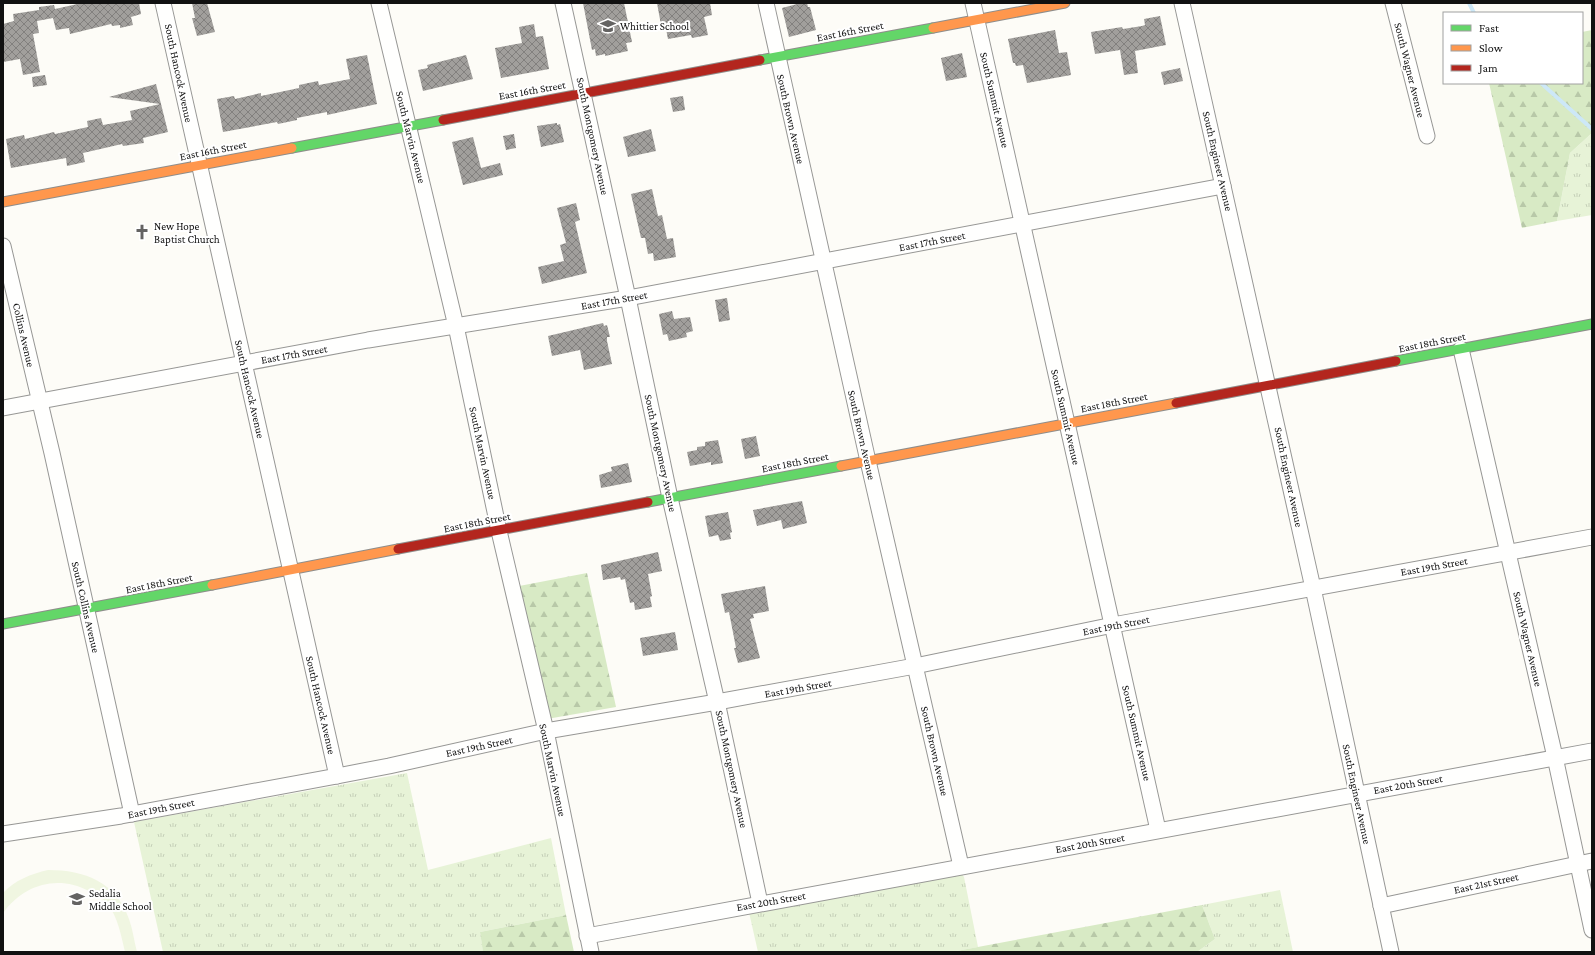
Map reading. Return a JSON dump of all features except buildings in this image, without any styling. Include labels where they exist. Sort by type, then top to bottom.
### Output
[{"type":"street","name":"South Hancock Avenue","points":[[163,3],[337,776]]},
{"type":"street","name":"South Marvin Avenue","points":[[379,3],[456,326],[499,530],[546,731],[590,952]]},
{"type":"street","name":"South Montgomery Avenue","points":[[563,3],[584,93],[670,498],[717,702],[760,903]]},
{"type":"street","name":"South Brown Avenue","points":[[766,3],[823,262],[961,866]]},
{"type":"street","name":"South Summit Avenue","points":[[973,3],[1158,830]]},
{"type":"street","name":"East 16th Street","points":[[3,202],[1065,3]]},
{"type":"street","name":"South Engineer Avenue","points":[[1182,3],[1313,588],[1391,952]]},
{"type":"street","name":"South Wagner Avenue","points":[[1393,3],[1427,136]]},
{"type":"street","name":"East 17th Street","points":[[3,408],[368,340],[628,298],[1223,186]]},
{"type":"street","name":"Collins Avenue","points":[[3,246],[39,401]]},
{"type":"street","name":"East 18th Street","points":[[3,624],[1592,324]]},
{"type":"street","name":"South Wagner Avenue","points":[[1461,349],[1555,757],[1585,862],[1592,930]]},
{"type":"street","name":"South Collins Avenue","points":[[39,401],[87,608],[132,814]]},
{"type":"street","name":"East 19th Street","points":[[3,834],[132,814],[337,776],[546,731],[915,666],[1113,625],[1592,536]]},
{"type":"street","name":"East 20th Street","points":[[587,936],[1592,750]]},
{"type":"street","name":"East 21st Street","points":[[1381,906],[1585,862]]},
{"type":"green space","points":[[1592,30],[1592,133],[1570,153],[1557,221],[1522,228],[1489,84],[1583,84],[1583,32]]},
{"type":"green space","points":[[1592,133],[1592,215],[1557,221],[1570,153]]},
{"type":"green space","points":[[587,573],[616,707],[541,720],[514,587]]},
{"type":"green space","points":[[407,773],[428,870],[551,838],[566,915],[480,932],[483,951],[479,952],[163,952],[134,822]]},
{"type":"green space","points":[[48,870],[74,872],[98,881],[107,887],[123,906],[129,919],[137,952],[125,952],[116,920],[107,903],[94,893],[77,886],[65,883],[53,883],[31,889],[20,895],[3,913],[3,893],[8,888],[35,873]]},
{"type":"green space","points":[[960,871],[964,877],[978,947],[951,952],[758,952],[748,908]]},
{"type":"green space","points":[[1280,890],[1293,952],[1197,952],[1215,939],[1202,905]]},
{"type":"green space","points":[[1202,905],[1215,939],[1197,952],[951,952]]},
{"type":"green space","points":[[566,915],[574,952],[483,952],[480,932]]},
{"type":"waterway","points":[[1469,3],[1474,12]]},
{"type":"waterway","points":[[1542,84],[1592,129]]},
{"type":"traffic: fast","points":[[760,60],[933,28]]},
{"type":"traffic: fast","points":[[292,148],[443,120]]},
{"type":"traffic: fast","points":[[1396,361],[1592,324]]},
{"type":"traffic: fast","points":[[648,502],[841,466]]},
{"type":"traffic: fast","points":[[3,624],[212,585]]},
{"type":"traffic: slow","points":[[933,28],[1065,3]]},
{"type":"traffic: slow","points":[[3,202],[292,148]]},
{"type":"traffic: slow","points":[[841,466],[1176,403]]},
{"type":"traffic: slow","points":[[212,585],[398,549]]},
{"type":"traffic: jam","points":[[443,120],[760,60]]},
{"type":"traffic: jam","points":[[1176,403],[1396,361]]},
{"type":"traffic: jam","points":[[398,549],[648,502]]},
{"type":"place","name":"Whittier School","points":[[608,26]]},
{"type":"place","name":"New Hope Baptist Church","points":[[142,232]]},
{"type":"place","name":"Sedalia Middle School","points":[[77,899]]}]
